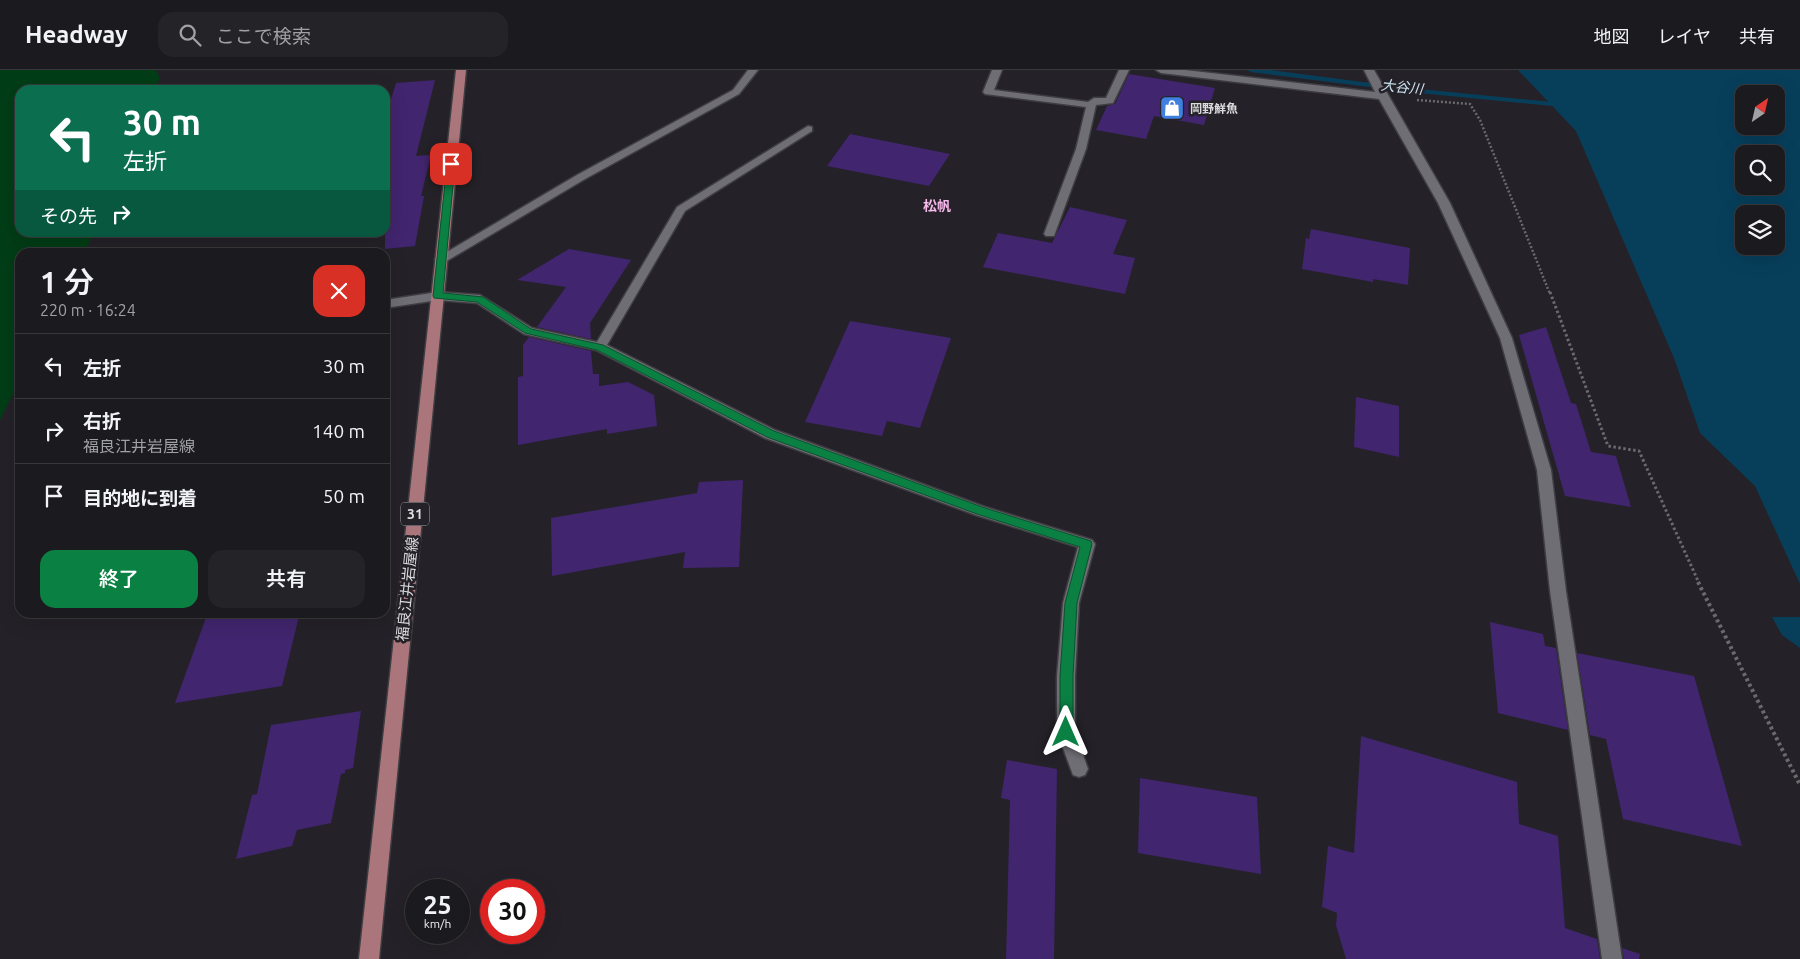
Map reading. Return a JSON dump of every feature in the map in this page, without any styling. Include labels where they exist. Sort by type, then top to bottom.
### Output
[{"type":"main road","name":"福良江井岩屋線","points":[[369,959],[461,70]]},
{"type":"street","points":[[442,259],[581,177],[736,92],[753,70]]},
{"type":"street","points":[[997,70],[988,92],[1091,105]]},
{"type":"street","points":[[1050,234],[1081,149],[1091,105],[1094,101],[1110,101],[1124,70]]},
{"type":"street","points":[[1160,70],[1382,96]]},
{"type":"street","points":[[1370,71],[1382,96],[1444,203],[1506,338],[1544,470],[1558,591],[1612,959]]},
{"type":"street","points":[[600,347],[681,209],[808,129]]},
{"type":"street","points":[[390,303],[438,296],[480,299],[528,331],[600,347],[770,434],[982,511],[1087,544],[1071,603],[1066,676],[1066,732],[1079,769]]},
{"type":"path","points":[[1382,96],[1436,103],[1470,104],[1480,120],[1537,259],[1608,446],[1639,451],[1697,581],[1755,700],[1800,785]]},
{"type":"green space","points":[[0,70],[156,70],[160,78],[156,85],[15,85],[15,237],[91,237],[87,248],[15,248],[15,390],[0,420]]},
{"type":"water","points":[[1518,70],[1800,70],[1800,584],[1755,486],[1700,433],[1674,358],[1576,131]]},
{"type":"water","points":[[1772,617],[1800,617],[1800,648],[1782,635]]},
{"type":"building","name":"岡野鮮魚","points":[[1129,74],[1215,88],[1204,125],[1154,116],[1146,139],[1096,130],[1107,106],[1115,104]]},
{"type":"building","points":[[435,80],[416,156],[431,155],[421,196],[424,196],[415,246],[390,248],[385,248],[385,237],[390,237],[390,103],[396,83]]},
{"type":"building","points":[[850,134],[950,154],[929,186],[827,166]]},
{"type":"building","points":[[1070,207],[1127,220],[1113,254],[1135,258],[1125,294],[983,267],[998,233],[1052,243]]},
{"type":"building","points":[[1311,229],[1410,248],[1408,285],[1373,279],[1373,282],[1302,269],[1306,238],[1309,239]]},
{"type":"building","points":[[569,249],[631,260],[590,323],[591,339],[537,327],[566,287],[517,280]]},
{"type":"building","points":[[850,321],[951,338],[920,428],[887,421],[882,436],[805,422]]},
{"type":"building","points":[[1546,327],[1571,403],[1576,404],[1591,452],[1616,456],[1631,507],[1565,496],[1519,335]]},
{"type":"building","points":[[529,337],[591,351],[593,374],[599,374],[599,386],[628,382],[654,395],[657,426],[607,434],[607,429],[518,445],[518,377],[523,376],[523,345]]},
{"type":"building","points":[[1356,397],[1399,406],[1399,457],[1354,447]]},
{"type":"building","points":[[743,480],[739,567],[683,568],[685,552],[552,576],[551,518],[697,493],[699,482]]},
{"type":"building","points":[[206,618],[299,618],[282,686],[175,703]]},
{"type":"building","points":[[1490,622],[1543,634],[1545,646],[1556,648],[1568,730],[1498,713]]},
{"type":"building","points":[[1577,653],[1694,676],[1742,846],[1623,819],[1606,739],[1590,735]]},
{"type":"building","points":[[361,711],[353,768],[345,770],[345,773],[341,774],[331,823],[297,830],[292,846],[236,859],[252,795],[257,794],[271,725]]},
{"type":"building","points":[[1361,736],[1517,782],[1519,824],[1558,836],[1565,928],[1597,939],[1600,959],[1346,959],[1336,925],[1337,913],[1322,907],[1328,846],[1354,853]]},
{"type":"building","points":[[1007,760],[1057,769],[1054,959],[1006,959],[1010,800],[1001,798]]},
{"type":"building","points":[[1140,778],[1257,797],[1261,874],[1138,853]]},
{"type":"building","points":[[1622,948],[1640,954],[1639,959],[1624,959]]},
{"type":"waterway","name":"大谷川","points":[[1251,70],[1409,90],[1552,104]]},
{"type":"place","name":"岡野鮮魚","points":[[1172,108]]},
{"type":"district","name":"松帆","points":[[937,206]]},
{"type":"route","points":[[451,164],[438,296],[480,299],[528,331],[600,347],[770,434],[982,511],[1087,544],[1071,603],[1066,676],[1066,732]]}]
